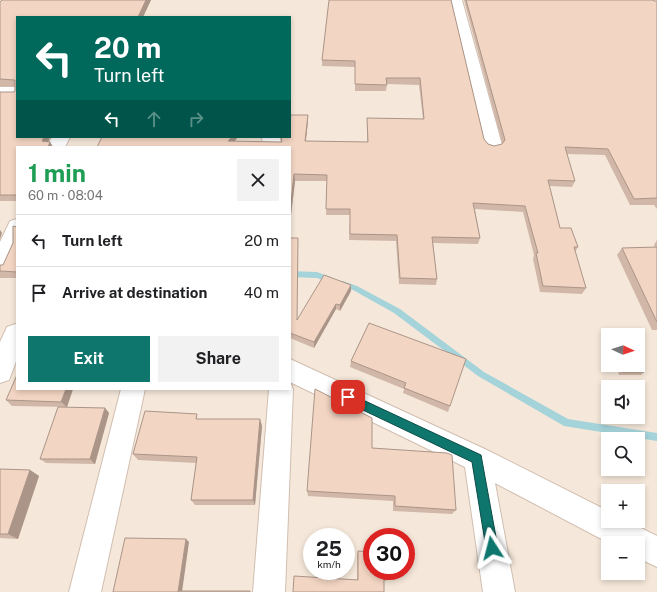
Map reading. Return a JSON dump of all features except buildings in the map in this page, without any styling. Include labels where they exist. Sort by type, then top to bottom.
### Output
[{"type":"street","points":[[456,0],[493,145]]},
{"type":"street","points":[[0,92],[16,92]]},
{"type":"street","points":[[0,265],[16,228]]},
{"type":"street","points":[[0,372],[11,334]]},
{"type":"street","points":[[291,370],[477,458],[657,552]]},
{"type":"street","points":[[85,592],[134,390]]},
{"type":"street","points":[[269,592],[281,390]]},
{"type":"street","points":[[477,458],[499,592]]},
{"type":"shaded area","points":[[0,0],[657,0],[657,592],[0,592]]},
{"type":"waterway","points":[[291,274],[317,275],[331,280]]},
{"type":"waterway","points":[[343,284],[355,288],[397,311],[481,374],[567,423],[657,437]]},
{"type":"route","points":[[348,397],[477,458],[492,548]]}]
